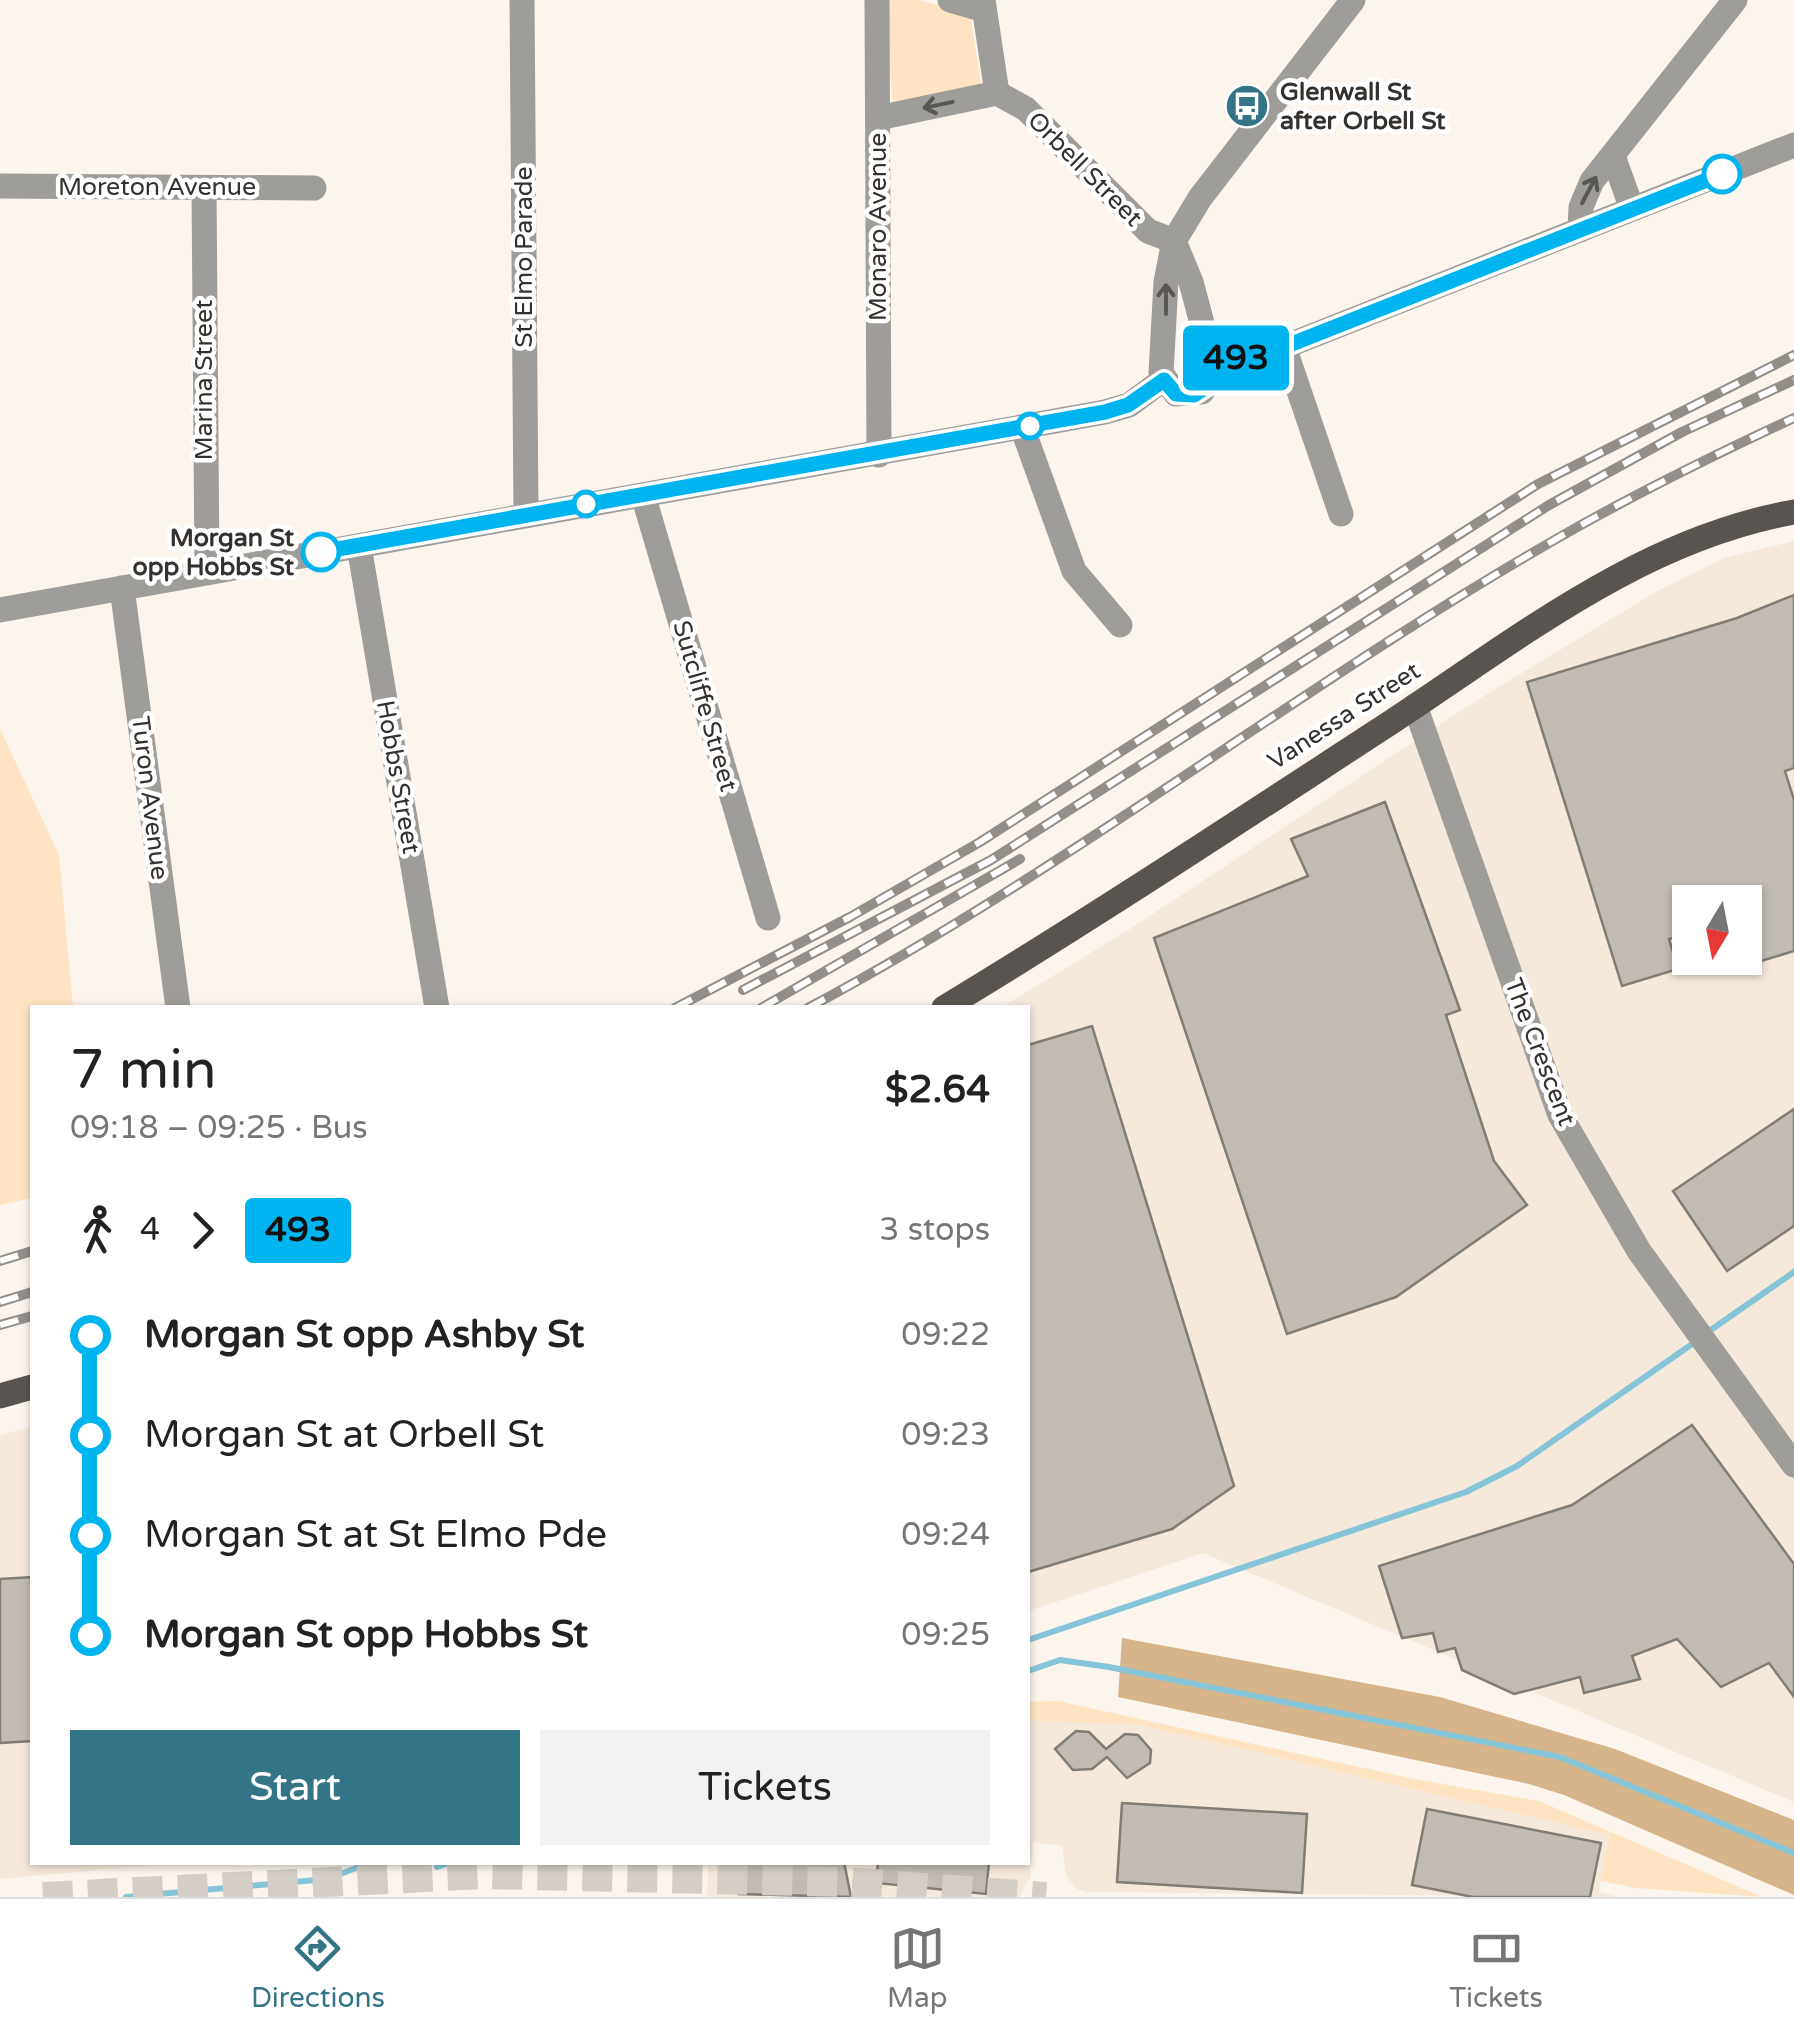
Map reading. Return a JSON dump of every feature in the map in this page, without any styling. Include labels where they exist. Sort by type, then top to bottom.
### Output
[{"type":"main road","name":"Vanessa Street","points":[[949,1005],[1085,922],[1578,599],[1681,543],[1794,512]]},
{"type":"main road","points":[[0,1396],[30,1388]]},
{"type":"street","name":"St Elmo Parade","points":[[522,0],[526,514]]},
{"type":"street","name":"Monaro Avenue","points":[[877,0],[879,455]]},
{"type":"street","points":[[878,118],[998,93],[982,4],[950,0]]},
{"type":"street","points":[[1174,242],[1191,282],[1210,358],[1209,385],[1194,395],[1176,394],[1164,369],[1166,282],[1174,242],[1200,198],[1353,0]]},
{"type":"street","points":[[1580,230],[1585,194],[1735,0]]},
{"type":"street","name":"Orbell Street","points":[[998,93],[1026,109],[1148,231],[1174,242]]},
{"type":"street","points":[[0,610],[526,514],[879,455],[1128,405],[1164,369],[1182,343],[1210,358],[1284,347],[1794,145]]},
{"type":"street","points":[[1612,156],[1632,210]]},
{"type":"street","name":"Moreton Avenue","points":[[0,186],[314,188]]},
{"type":"street","name":"Marina Street","points":[[204,188],[207,572]]},
{"type":"street","points":[[1284,347],[1341,514]]},
{"type":"street","points":[[1022,427],[1074,572],[1120,625]]},
{"type":"street","name":"Sutcliffe Street","points":[[643,495],[768,918]]},
{"type":"street","name":"Hobbs Street","points":[[359,546],[436,1005]]},
{"type":"street","name":"Turon Avenue","points":[[122,588],[178,1005]]},
{"type":"street","name":"The Crescent","points":[[1416,706],[1560,1115],[1639,1251],[1794,1465]]},
{"type":"shaded area","points":[[883,0],[917,0],[970,12],[981,85],[893,104]]},
{"type":"shaded area","points":[[1794,541],[1794,1802],[1203,1553],[1030,1610],[1030,1005],[1005,1005],[1130,929],[1466,707],[1657,591],[1724,558]]},
{"type":"shaded area","points":[[0,729],[59,855],[73,1005],[30,1005],[30,1198],[0,1205]]},
{"type":"shaded area","points":[[30,1428],[30,1865],[153,1865],[0,1879],[0,1435]]},
{"type":"shaded area","points":[[1122,1638],[1440,1697],[1615,1749],[1794,1820],[1794,1895],[1564,1795],[1529,1784],[1118,1697]]},
{"type":"shaded area","points":[[1058,1701],[1414,1779],[1539,1801],[1762,1897],[1636,1888],[1601,1881],[1609,1835],[1140,1725],[1030,1720],[1030,1702]]},
{"type":"shaded area","points":[[1030,1720],[1140,1725],[1609,1835],[1599,1892],[1618,1897],[1086,1892],[1077,1889],[1066,1876],[1062,1846],[1033,1842],[1030,1878],[1019,1897],[707,1897],[708,1865],[1030,1865]]},
{"type":"building","points":[[1794,595],[1794,768],[1785,771],[1794,800],[1794,951],[1762,961],[1762,885],[1672,885],[1672,971],[1622,986],[1527,682],[1737,618]]},
{"type":"building","points":[[1385,802],[1460,1010],[1446,1015],[1494,1161],[1527,1205],[1396,1297],[1287,1334],[1154,938],[1308,876],[1291,839]]},
{"type":"building","points":[[1092,1026],[1234,1486],[1172,1529],[1030,1571],[1030,1044]]},
{"type":"building","points":[[1794,1109],[1794,1226],[1727,1271],[1673,1191]]},
{"type":"building","points":[[1692,1425],[1794,1564],[1794,1697],[1769,1663],[1721,1687],[1677,1639],[1632,1656],[1640,1679],[1584,1693],[1580,1677],[1514,1694],[1462,1670],[1455,1648],[1438,1652],[1433,1633],[1402,1638],[1379,1566],[1572,1505]]},
{"type":"building","points":[[30,1577],[30,1741],[0,1743],[0,1579]]},
{"type":"building","points":[[1076,1731],[1089,1732],[1106,1749],[1125,1734],[1138,1735],[1151,1750],[1150,1763],[1127,1778],[1107,1757],[1092,1769],[1073,1770],[1055,1749]]},
{"type":"building","points":[[1122,1803],[1307,1814],[1302,1893],[1117,1882]]},
{"type":"building","points":[[1427,1809],[1601,1843],[1590,1897],[1473,1897],[1412,1885]]},
{"type":"building","points":[[741,1865],[845,1865],[851,1897],[739,1894]]},
{"type":"building","points":[[878,1865],[989,1865],[986,1894],[876,1883]]},
{"type":"waterway","points":[[1705,1334],[1794,1272]]},
{"type":"waterway","points":[[1030,1639],[1466,1492],[1517,1466],[1695,1342]]},
{"type":"waterway","points":[[1030,1670],[1060,1660],[1109,1667],[1560,1757],[1794,1853]]},
{"type":"waterway","points":[[126,1897],[327,1879],[364,1865]]},
{"type":"waterway","points":[[437,1867],[443,1865]]},
{"type":"tunnel","points":[[43,1897],[483,1874],[845,1882],[1046,1897]]},
{"type":"railway","points":[[681,1005],[850,917],[980,842],[1538,484],[1794,355]]},
{"type":"railway","points":[[743,990],[991,860],[1549,505],[1682,432],[1794,380]]},
{"type":"railway","points":[[813,1005],[1001,895],[1469,591],[1621,503],[1794,418]]},
{"type":"railway","points":[[766,1005],[1020,859]]},
{"type":"railway","points":[[0,1261],[30,1252]]},
{"type":"railway","points":[[0,1302],[30,1293]]},
{"type":"railway","points":[[0,1325],[30,1317]]},
{"type":"bus line","name":"493","points":[[321,552],[1105,412],[1128,405],[1164,380],[1176,394],[1194,395],[1209,385],[1213,364],[1284,347],[1722,174]]},
{"type":"place","name":"Glenwall St after Orbell St","points":[[1247,106]]},
{"type":"place","name":"Morgan St opp Hobbs St","points":[[321,552]]}]
